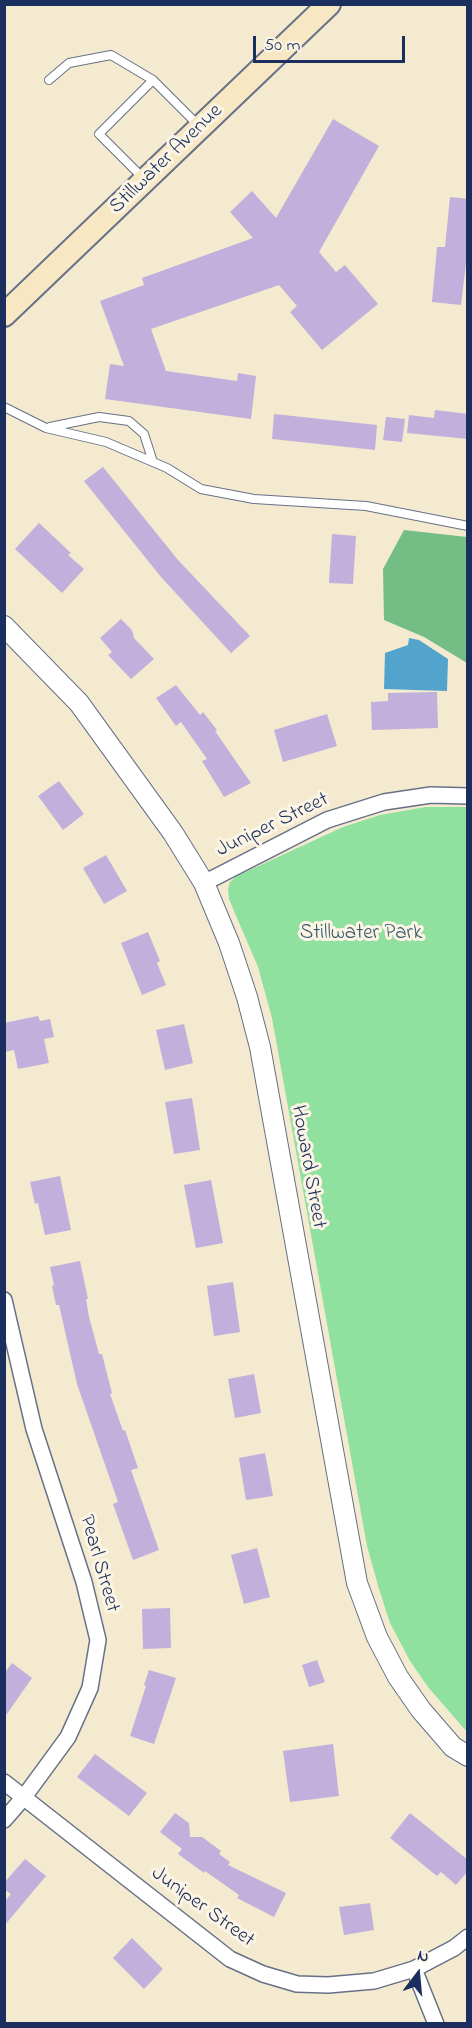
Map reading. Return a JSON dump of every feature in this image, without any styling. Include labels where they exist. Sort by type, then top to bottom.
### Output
[{"type":"main road","name":"Stillwater Avenue","points":[[4,315],[329,4]]},
{"type":"street","name":"Howard Street","points":[[8,636],[79,703],[173,832],[204,883],[229,943],[247,997],[260,1047],[357,1583],[376,1637],[398,1677],[421,1710],[453,1747],[468,1756]]},
{"type":"street","name":"Juniper Street","points":[[204,883],[327,820],[384,802],[431,795],[468,796]]},
{"type":"street","name":"Pearl Street","points":[[4,1300],[34,1429],[84,1582],[98,1640],[90,1688],[68,1737],[4,1820]]},
{"type":"street","name":"Juniper Street","points":[[4,1782],[230,1959],[255,1970],[297,1984],[328,1985],[374,1981],[414,1970],[454,1948],[468,1937]]},
{"type":"street","points":[[414,1970],[436,2024]]},
{"type":"lane","points":[[49,80],[69,63],[111,55],[153,80],[200,128]]},
{"type":"lane","points":[[146,180],[99,134],[153,80]]},
{"type":"lane","points":[[4,407],[46,428],[106,441],[167,468],[201,489],[254,499],[366,506],[468,526]]},
{"type":"lane","points":[[46,428],[99,417],[129,421],[144,434],[153,462]]},
{"type":"green space","points":[[404,530],[467,537],[467,663],[424,637],[384,620],[383,569]]},
{"type":"green space","name":"Stillwater Park","points":[[426,807],[468,807],[467,1732],[428,1687],[410,1661],[390,1623],[379,1589],[367,1546],[272,1018],[258,967],[229,899],[228,889],[230,882],[237,876],[343,827],[380,815]]},
{"type":"water","points":[[409,638],[419,640],[448,659],[447,691],[384,689],[385,653],[408,645]]},
{"type":"building","points":[[333,119],[379,146],[319,252],[336,272],[345,265],[378,304],[322,350],[290,312],[297,306],[279,285],[151,329],[166,371],[237,381],[238,373],[256,376],[251,419],[105,399],[110,364],[124,366],[100,301],[144,285],[142,278],[253,238],[230,212],[252,191],[276,218]]},
{"type":"building","points":[[450,197],[468,199],[468,246],[461,305],[432,302],[437,247],[445,247]]},
{"type":"building","points":[[435,410],[468,414],[468,439],[407,433],[409,415],[434,418]]},
{"type":"building","points":[[274,414],[377,425],[375,450],[272,439]]},
{"type":"building","points":[[386,417],[405,419],[402,442],[383,440]]},
{"type":"building","points":[[103,467],[178,560],[250,636],[231,653],[161,577],[84,481]]},
{"type":"building","points":[[39,523],[71,553],[68,555],[84,569],[62,593],[15,549]]},
{"type":"building","points":[[332,534],[356,536],[353,584],[329,583]]},
{"type":"building","points":[[121,619],[132,630],[134,638],[154,659],[131,679],[108,655],[112,652],[100,638]]},
{"type":"building","points":[[176,685],[200,715],[203,712],[217,730],[215,731],[251,783],[224,797],[202,761],[207,759],[181,722],[176,726],[156,698]]},
{"type":"building","points":[[437,692],[438,728],[372,730],[371,702],[388,701],[388,693]]},
{"type":"building","points":[[327,714],[337,746],[283,762],[274,730]]},
{"type":"building","points":[[59,781],[84,814],[63,830],[38,796]]},
{"type":"building","points":[[106,855],[127,891],[104,904],[83,868]]},
{"type":"building","points":[[148,932],[160,961],[157,963],[166,985],[142,995],[121,943]]},
{"type":"building","points":[[38,1016],[40,1021],[50,1019],[54,1037],[44,1039],[49,1063],[18,1069],[14,1050],[4,1052],[4,1023]]},
{"type":"building","points":[[184,1024],[193,1063],[165,1070],[156,1030]]},
{"type":"building","points":[[192,1098],[200,1150],[174,1154],[165,1102]]},
{"type":"building","points":[[60,1176],[71,1230],[45,1235],[38,1203],[35,1204],[30,1182]]},
{"type":"building","points":[[211,1180],[223,1243],[196,1248],[184,1185]]},
{"type":"building","points":[[80,1261],[88,1299],[86,1299],[89,1317],[99,1354],[102,1354],[112,1393],[110,1394],[138,1468],[131,1470],[159,1550],[133,1560],[113,1504],[118,1502],[77,1384],[59,1305],[56,1305],[52,1286],[54,1285],[50,1267]]},
{"type":"building","points":[[233,1282],[240,1332],[214,1336],[207,1286]]},
{"type":"building","points":[[254,1374],[261,1413],[235,1418],[228,1379]]},
{"type":"building","points":[[265,1453],[273,1496],[246,1500],[239,1458]]},
{"type":"building","points":[[257,1548],[270,1597],[244,1604],[231,1555]]},
{"type":"building","points":[[170,1608],[171,1648],[143,1649],[142,1609]]},
{"type":"building","points":[[317,1660],[325,1682],[309,1687],[302,1665]]},
{"type":"building","points":[[12,1663],[32,1678],[4,1718],[4,1674]]},
{"type":"building","points":[[149,1670],[176,1678],[154,1744],[130,1736]]},
{"type":"building","points":[[333,1744],[339,1796],[290,1802],[283,1751]]},
{"type":"building","points":[[95,1754],[147,1793],[129,1816],[77,1777]]},
{"type":"building","points":[[175,1813],[189,1823],[190,1837],[202,1837],[221,1851],[219,1854],[230,1862],[228,1865],[286,1893],[274,1917],[237,1898],[239,1895],[178,1854],[182,1849],[160,1832]]},
{"type":"building","points":[[410,1813],[468,1860],[468,1871],[456,1885],[441,1872],[437,1876],[390,1838]]},
{"type":"building","points":[[25,1859],[46,1876],[4,1926],[4,1902],[11,1894],[4,1889],[4,1883]]},
{"type":"building","points":[[370,1903],[374,1930],[344,1935],[339,1907]]},
{"type":"building","points":[[132,1938],[163,1969],[144,1989],[113,1958]]}]
